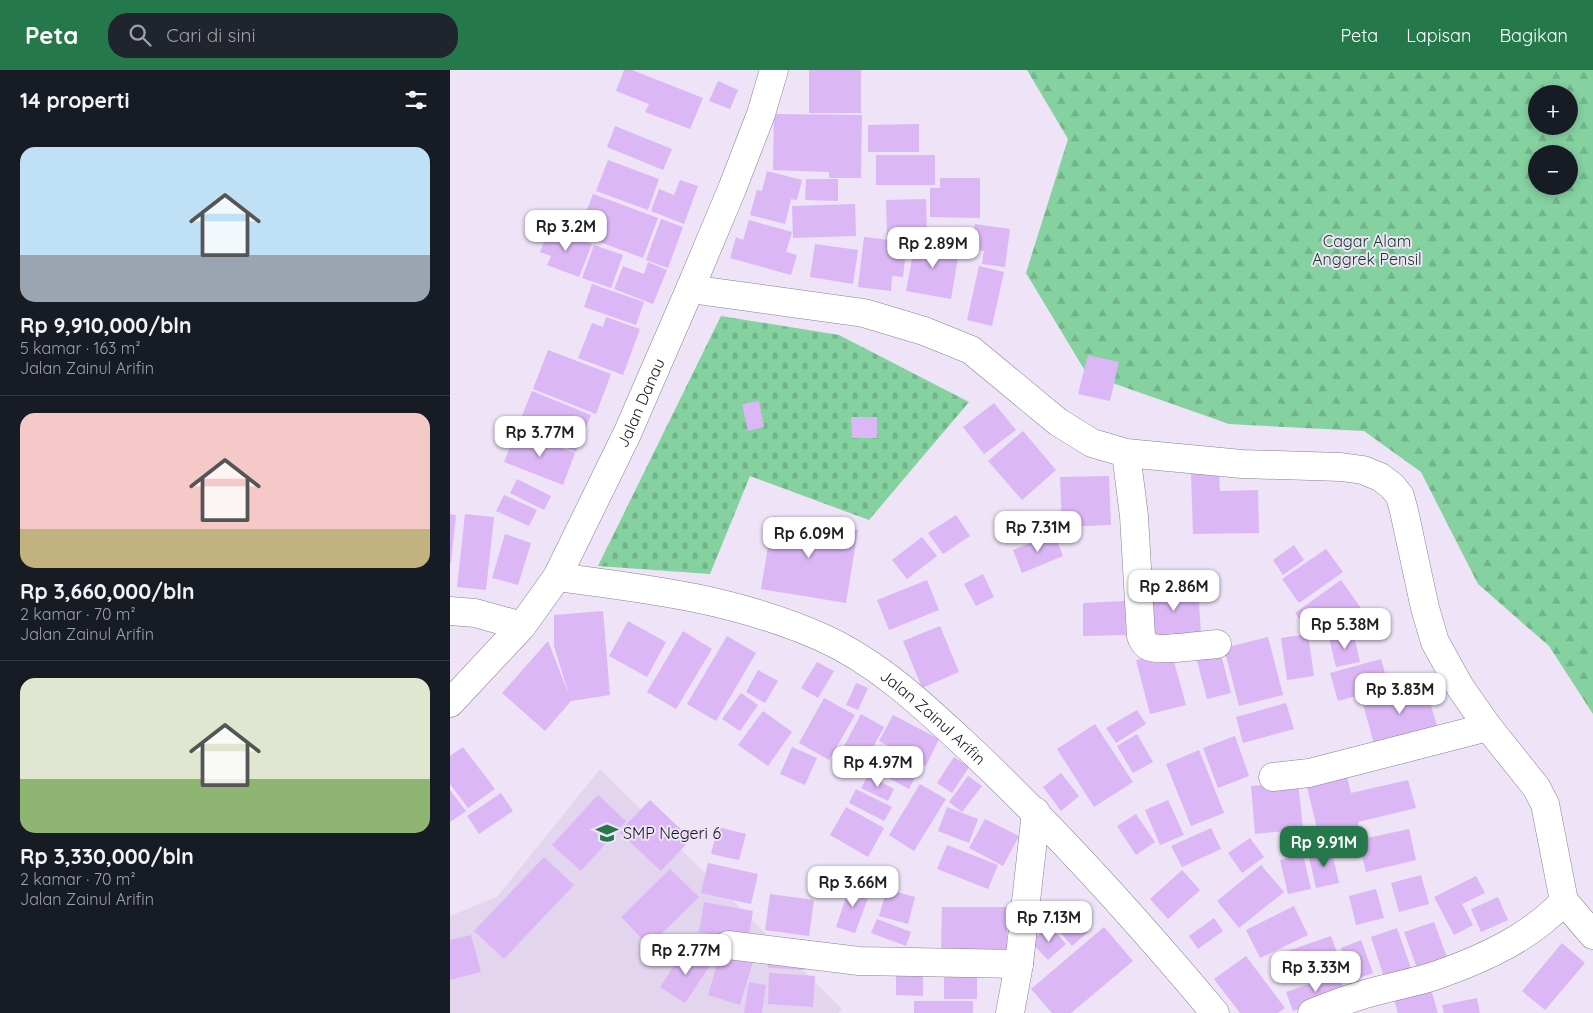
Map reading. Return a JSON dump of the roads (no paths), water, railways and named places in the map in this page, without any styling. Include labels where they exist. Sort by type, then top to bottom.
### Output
[{"type":"street","name":"Jalan Danau","points":[[450,703],[522,626],[557,577],[627,434],[690,289],[761,114],[774,70]]},
{"type":"street","points":[[690,289],[864,313],[924,331],[971,350],[1058,422],[1092,443],[1126,453],[1242,464],[1341,468],[1362,470],[1380,477],[1392,486],[1400,496],[1425,608],[1435,642],[1460,686],[1488,727],[1536,787],[1545,804],[1564,901],[1593,935]]},
{"type":"street","points":[[1126,453],[1134,516],[1141,636],[1143,641],[1147,646],[1158,649],[1217,644]]},
{"type":"street","name":"Jalan Zainul Arifin","points":[[557,577],[671,592],[731,605],[778,620],[822,638],[862,658],[904,689],[942,722],[1036,812],[1174,964],[1215,1013]]},
{"type":"street","points":[[450,611],[475,613],[522,626]]},
{"type":"street","points":[[1273,777],[1310,773],[1488,727]]},
{"type":"street","points":[[1010,1013],[1020,964],[1036,812]]},
{"type":"street","points":[[1312,1013],[1361,995],[1439,975],[1486,956],[1522,936],[1551,914],[1564,901]]},
{"type":"street","points":[[728,945],[859,961],[1020,964]]},
{"type":"place","name":"SMP Negeri 6","points":[[607,833]]},
{"type":"park label","name":"Cagar Alam Anggrek Pensil","points":[[1367,250]]}]
